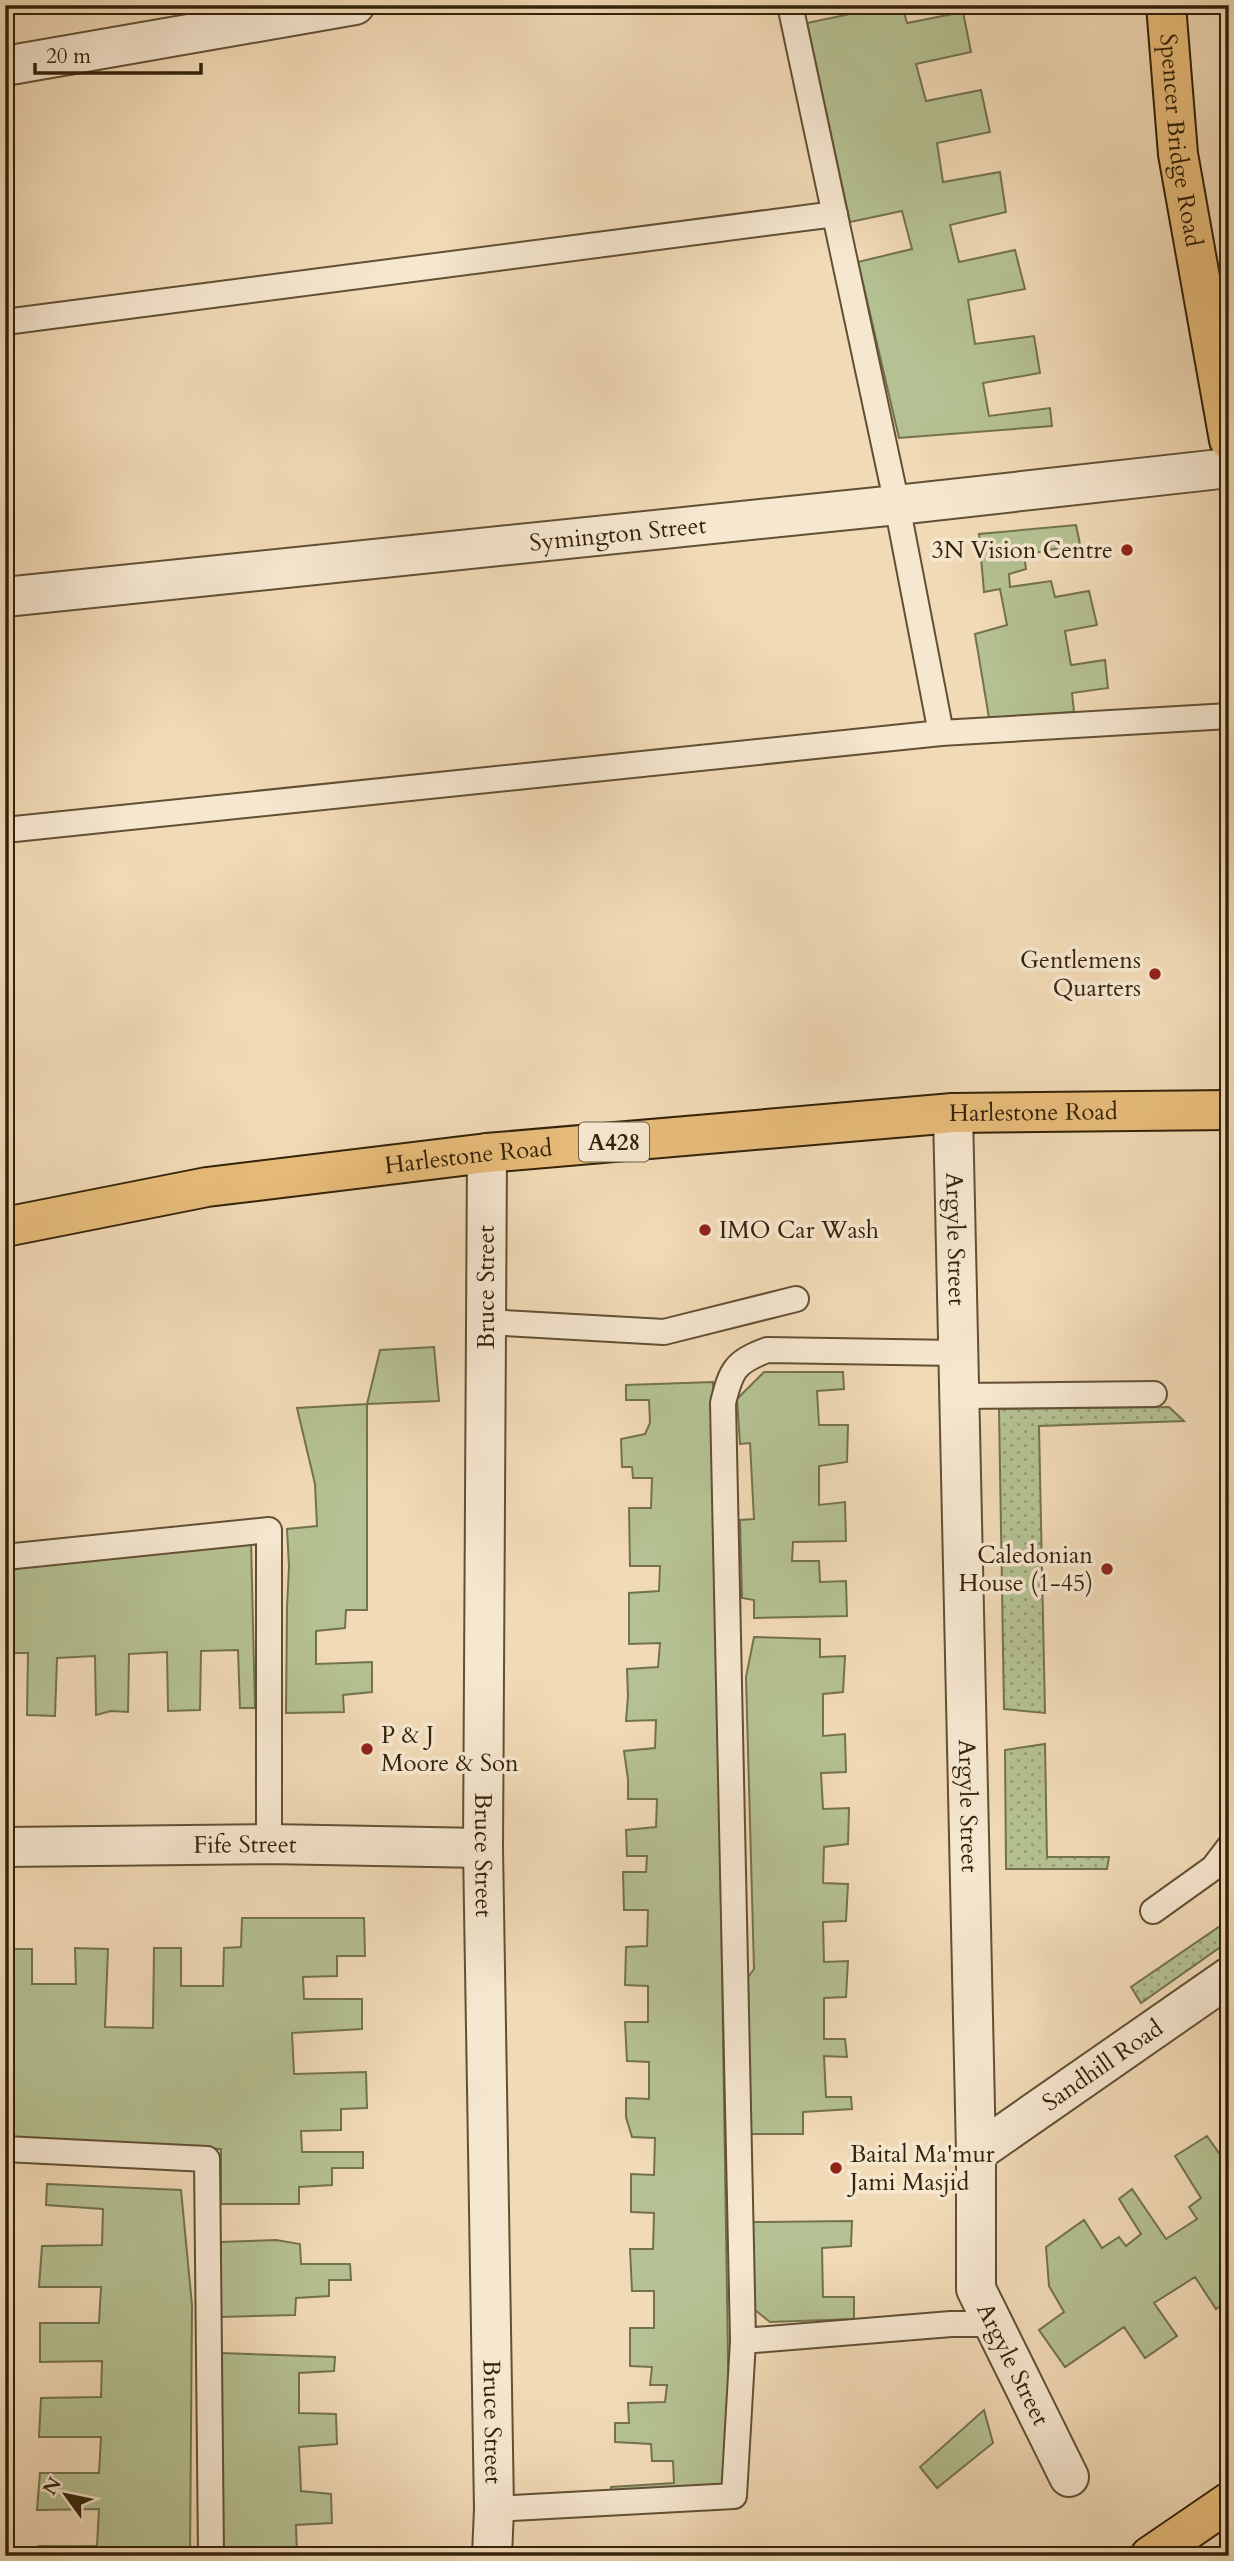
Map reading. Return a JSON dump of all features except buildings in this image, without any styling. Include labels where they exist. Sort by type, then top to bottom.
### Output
[{"type":"main road","name":"Spencer Bridge Road","points":[[1166,5],[1178,154],[1229,440]]},
{"type":"main road","name":"Harlestone Road","points":[[5,1227],[207,1187],[487,1153],[953,1113],[1229,1110]]},
{"type":"main road","points":[[1150,2556],[1229,2502]]},
{"type":"street","points":[[5,66],[355,5]]},
{"type":"street","name":"Symington Street","points":[[5,597],[1229,468]]},
{"type":"street","name":"Argyle Street","points":[[953,1113],[957,1396],[976,2153],[976,2289],[1069,2477]]},
{"type":"street","name":"Bruce Street","points":[[487,1153],[483,1848],[494,2509],[492,2556]]},
{"type":"street","name":"Fife Street","points":[[5,1847],[269,1844],[483,1848]]},
{"type":"street","name":"Sandhill Road","points":[[976,2153],[1229,1978]]},
{"type":"lane","points":[[790,5],[897,505],[941,733]]},
{"type":"lane","points":[[5,322],[835,214]]},
{"type":"lane","points":[[5,830],[941,733],[1229,716]]},
{"type":"lane","points":[[486,1322],[664,1332],[796,1299]]},
{"type":"lane","points":[[494,2509],[734,2496],[743,2341],[723,1404],[729,1380],[743,1359],[767,1350],[957,1353]]},
{"type":"lane","points":[[957,1396],[1154,1394]]},
{"type":"lane","points":[[5,1558],[269,1530],[269,1844]]},
{"type":"lane","points":[[1153,1911],[1213,1868],[1229,1847]]},
{"type":"lane","points":[[5,2149],[207,2159],[211,2556]]},
{"type":"lane","points":[[743,2341],[951,2324],[995,2324]]},
{"type":"green space","points":[[854,5],[902,5],[907,23],[963,12],[971,52],[916,64],[926,101],[981,90],[990,132],[937,143],[943,182],[1000,172],[1006,212],[950,225],[959,262],[1015,250],[1025,289],[968,300],[975,344],[1034,336],[1040,373],[983,383],[989,416],[1050,408],[1052,426],[899,438],[858,262],[912,249],[902,211],[850,222],[807,23],[855,13]]},
{"type":"green space","points":[[1076,525],[1080,544],[1024,555],[1026,569],[1009,574],[1010,587],[1051,581],[1055,597],[1089,591],[1097,625],[1065,631],[1071,665],[1105,660],[1108,688],[1072,693],[1074,712],[989,718],[975,634],[1007,625],[1000,589],[984,592],[979,534]]},
{"type":"green space","points":[[434,1347],[439,1401],[367,1404],[380,1350]]},
{"type":"green space","points":[[764,1372],[843,1372],[844,1389],[817,1391],[819,1425],[848,1425],[847,1462],[819,1466],[819,1505],[845,1502],[846,1541],[793,1542],[792,1561],[819,1561],[820,1582],[846,1581],[847,1616],[754,1618],[754,1600],[742,1598],[740,1520],[754,1519],[750,1443],[740,1444],[737,1399]]},
{"type":"green space","points":[[713,1382],[729,2424],[724,2488],[612,2501],[611,2487],[674,2483],[673,2461],[652,2461],[651,2444],[615,2442],[615,2423],[629,2423],[628,2403],[665,2402],[667,2385],[650,2385],[652,2367],[630,2366],[630,2328],[654,2328],[654,2291],[632,2291],[630,2249],[653,2249],[654,2213],[631,2212],[631,2174],[654,2175],[655,2138],[632,2137],[626,2117],[626,2098],[649,2099],[649,2062],[627,2061],[625,2022],[648,2022],[648,1986],[625,1985],[626,1947],[647,1946],[648,1910],[624,1910],[623,1872],[646,1872],[647,1856],[627,1856],[626,1830],[656,1827],[657,1799],[628,1799],[624,1751],[655,1748],[656,1720],[626,1721],[627,1669],[658,1667],[660,1643],[629,1644],[629,1593],[659,1591],[660,1566],[630,1566],[629,1508],[651,1508],[652,1478],[633,1478],[632,1467],[622,1467],[621,1439],[645,1434],[650,1423],[649,1400],[626,1400],[626,1385]]},
{"type":"green space","points":[[367,1404],[367,1610],[346,1610],[345,1628],[316,1631],[316,1664],[372,1662],[372,1692],[343,1695],[344,1712],[286,1713],[289,1567],[287,1529],[317,1526],[315,1484],[297,1408]]},
{"type":"green space","points":[[1169,1407],[1184,1421],[1039,1426],[1045,1713],[1004,1709],[999,1409]]},
{"type":"green space","points":[[251,1541],[255,1708],[240,1708],[238,1650],[201,1651],[200,1710],[168,1711],[167,1652],[129,1654],[128,1712],[111,1711],[96,1715],[95,1656],[57,1658],[55,1716],[27,1715],[28,1653],[5,1653],[5,1567]]},
{"type":"green space","points":[[754,1637],[820,1639],[820,1657],[845,1656],[843,1692],[823,1694],[823,1736],[845,1734],[846,1772],[821,1773],[823,1809],[849,1808],[848,1844],[824,1847],[823,1883],[848,1884],[846,1921],[823,1922],[824,1962],[848,1961],[846,1997],[824,1998],[824,2039],[845,2039],[847,2057],[824,2056],[826,2097],[851,2097],[852,2109],[803,2112],[803,2134],[749,2134],[748,1977],[754,1969],[746,1677]]},
{"type":"green space","points":[[1045,1744],[1047,1857],[1109,1857],[1107,1869],[1006,1869],[1005,1750]]},
{"type":"green space","points":[[242,1918],[364,1918],[365,1956],[337,1956],[337,1976],[303,1977],[304,1999],[362,1999],[362,2029],[292,2033],[294,2074],[366,2072],[367,2108],[341,2109],[341,2130],[301,2131],[302,2152],[363,2152],[363,2168],[332,2168],[332,2185],[299,2187],[299,2204],[221,2204],[221,2149],[5,2142],[5,1949],[32,1949],[32,1984],[76,1984],[75,1948],[108,1949],[105,2027],[153,2028],[154,1948],[181,1948],[181,1986],[223,1986],[224,1948],[241,1947]]},
{"type":"green space","points":[[1229,1920],[1229,1941],[1141,2003],[1131,1987]]},
{"type":"green space","points":[[1207,2136],[1221,2156],[1229,2151],[1229,2254],[1226,2255],[1229,2259],[1229,2300],[1216,2309],[1195,2277],[1154,2303],[1177,2336],[1145,2358],[1124,2327],[1065,2367],[1039,2330],[1064,2312],[1049,2286],[1046,2247],[1084,2220],[1102,2248],[1119,2237],[1126,2246],[1141,2234],[1119,2199],[1132,2189],[1166,2239],[1197,2219],[1189,2207],[1201,2198],[1175,2156]]},
{"type":"green space","points":[[47,2184],[181,2190],[192,2305],[190,2556],[37,2556],[38,2546],[97,2546],[99,2509],[37,2510],[40,2473],[99,2473],[101,2437],[39,2437],[41,2398],[101,2397],[102,2361],[40,2362],[40,2323],[99,2323],[101,2287],[39,2287],[42,2246],[102,2245],[103,2209],[46,2205]]},
{"type":"green space","points":[[852,2221],[851,2246],[822,2248],[823,2297],[854,2297],[854,2319],[770,2322],[755,2310],[752,2222]]},
{"type":"green space","points":[[276,2240],[300,2244],[301,2264],[350,2264],[351,2280],[329,2280],[329,2296],[296,2298],[295,2315],[221,2317],[221,2242]]},
{"type":"green space","points":[[221,2353],[335,2357],[334,2371],[299,2373],[299,2413],[336,2414],[337,2444],[299,2447],[301,2491],[331,2494],[332,2523],[296,2525],[297,2556],[219,2556]]},
{"type":"green space","points":[[984,2410],[993,2443],[937,2488],[920,2467]]},
{"type":"place","name":"3N Vision Centre","points":[[1127,550]]},
{"type":"place","name":"Gentlemens Quarters","points":[[1155,974]]},
{"type":"place","name":"IMO Car Wash","points":[[705,1230]]},
{"type":"place","name":"Caledonian House (1-45)","points":[[1107,1569]]},
{"type":"place","name":"P & J Moore & Son","points":[[367,1749]]},
{"type":"place","name":"Baital Ma'mur Jami Masjid","points":[[836,2168]]}]
